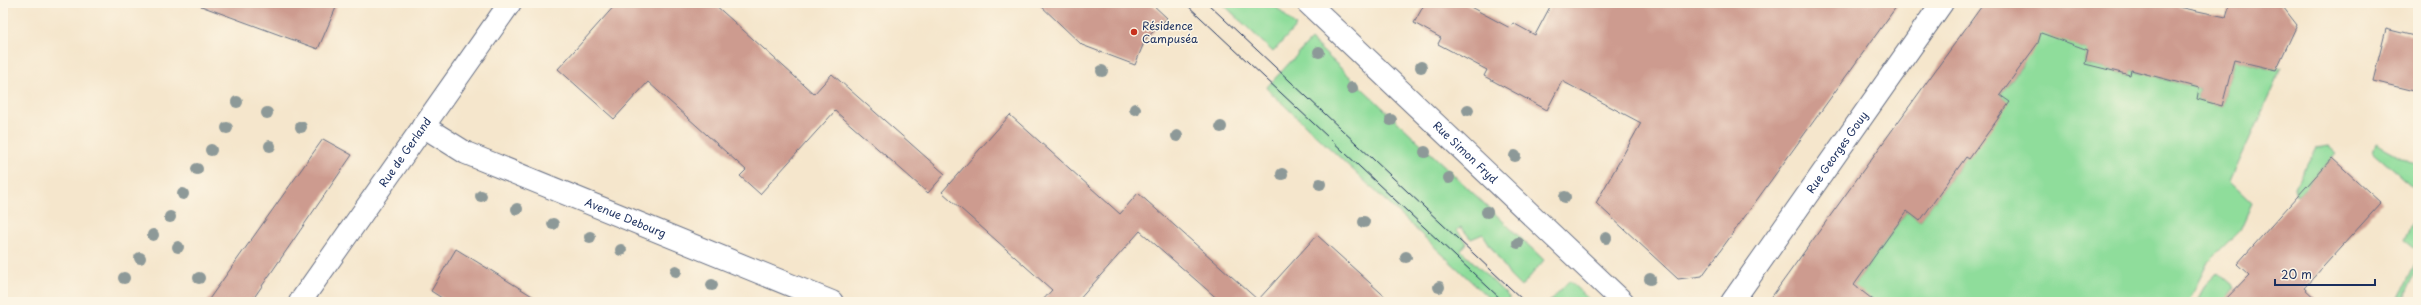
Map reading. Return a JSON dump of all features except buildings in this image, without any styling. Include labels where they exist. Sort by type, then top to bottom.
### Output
[{"type":"street","name":"Rue de Gerland","points":[[300,302],[510,3]]},
{"type":"street","name":"Rue Simon Fryd","points":[[1308,3],[1623,302]]},
{"type":"street","name":"Rue Georges Gouy","points":[[1732,302],[1942,3]]},
{"type":"street","name":"Avenue Debourg","points":[[423,126],[454,147],[466,153],[832,302]]},
{"type":"green space","points":[[1222,3],[1272,3],[1296,26],[1273,52]]},
{"type":"green space","points":[[2046,18],[2080,47],[2088,50],[2085,64],[2129,75],[2131,70],[2144,74],[2146,69],[2159,78],[2199,88],[2197,99],[2222,106],[2234,60],[2275,70],[2282,67],[2230,182],[2252,203],[2240,230],[2208,262],[2188,302],[1847,302],[1854,285],[1907,211],[1920,221],[2007,100],[2000,95],[2024,63],[2018,57],[2032,38],[2039,39]]},
{"type":"green space","points":[[1311,40],[1544,260],[1521,287],[1510,276],[1483,234],[1471,239],[1461,227],[1457,230],[1467,243],[1461,250],[1510,298],[1507,302],[1493,302],[1266,88]]},
{"type":"green space","points":[[2376,143],[2418,166],[2418,204],[2414,188],[2373,152]]},
{"type":"green space","points":[[2328,146],[2336,153],[2297,196],[2295,187],[2316,148]]},
{"type":"green space","points":[[2418,208],[2418,251],[2404,240]]},
{"type":"green space","points":[[2418,257],[2418,266],[2402,302],[2397,302]]},
{"type":"green space","points":[[2218,272],[2235,287],[2223,302],[2197,302],[2208,282]]},
{"type":"green space","points":[[1569,281],[1592,302],[1549,302]]},
{"type":"tram line","points":[[1185,3],[1504,302]]},
{"type":"tram line","points":[[1207,3],[1525,302]]},
{"type":"place","name":"Résidence Campuséa","points":[[1134,32]]}]
